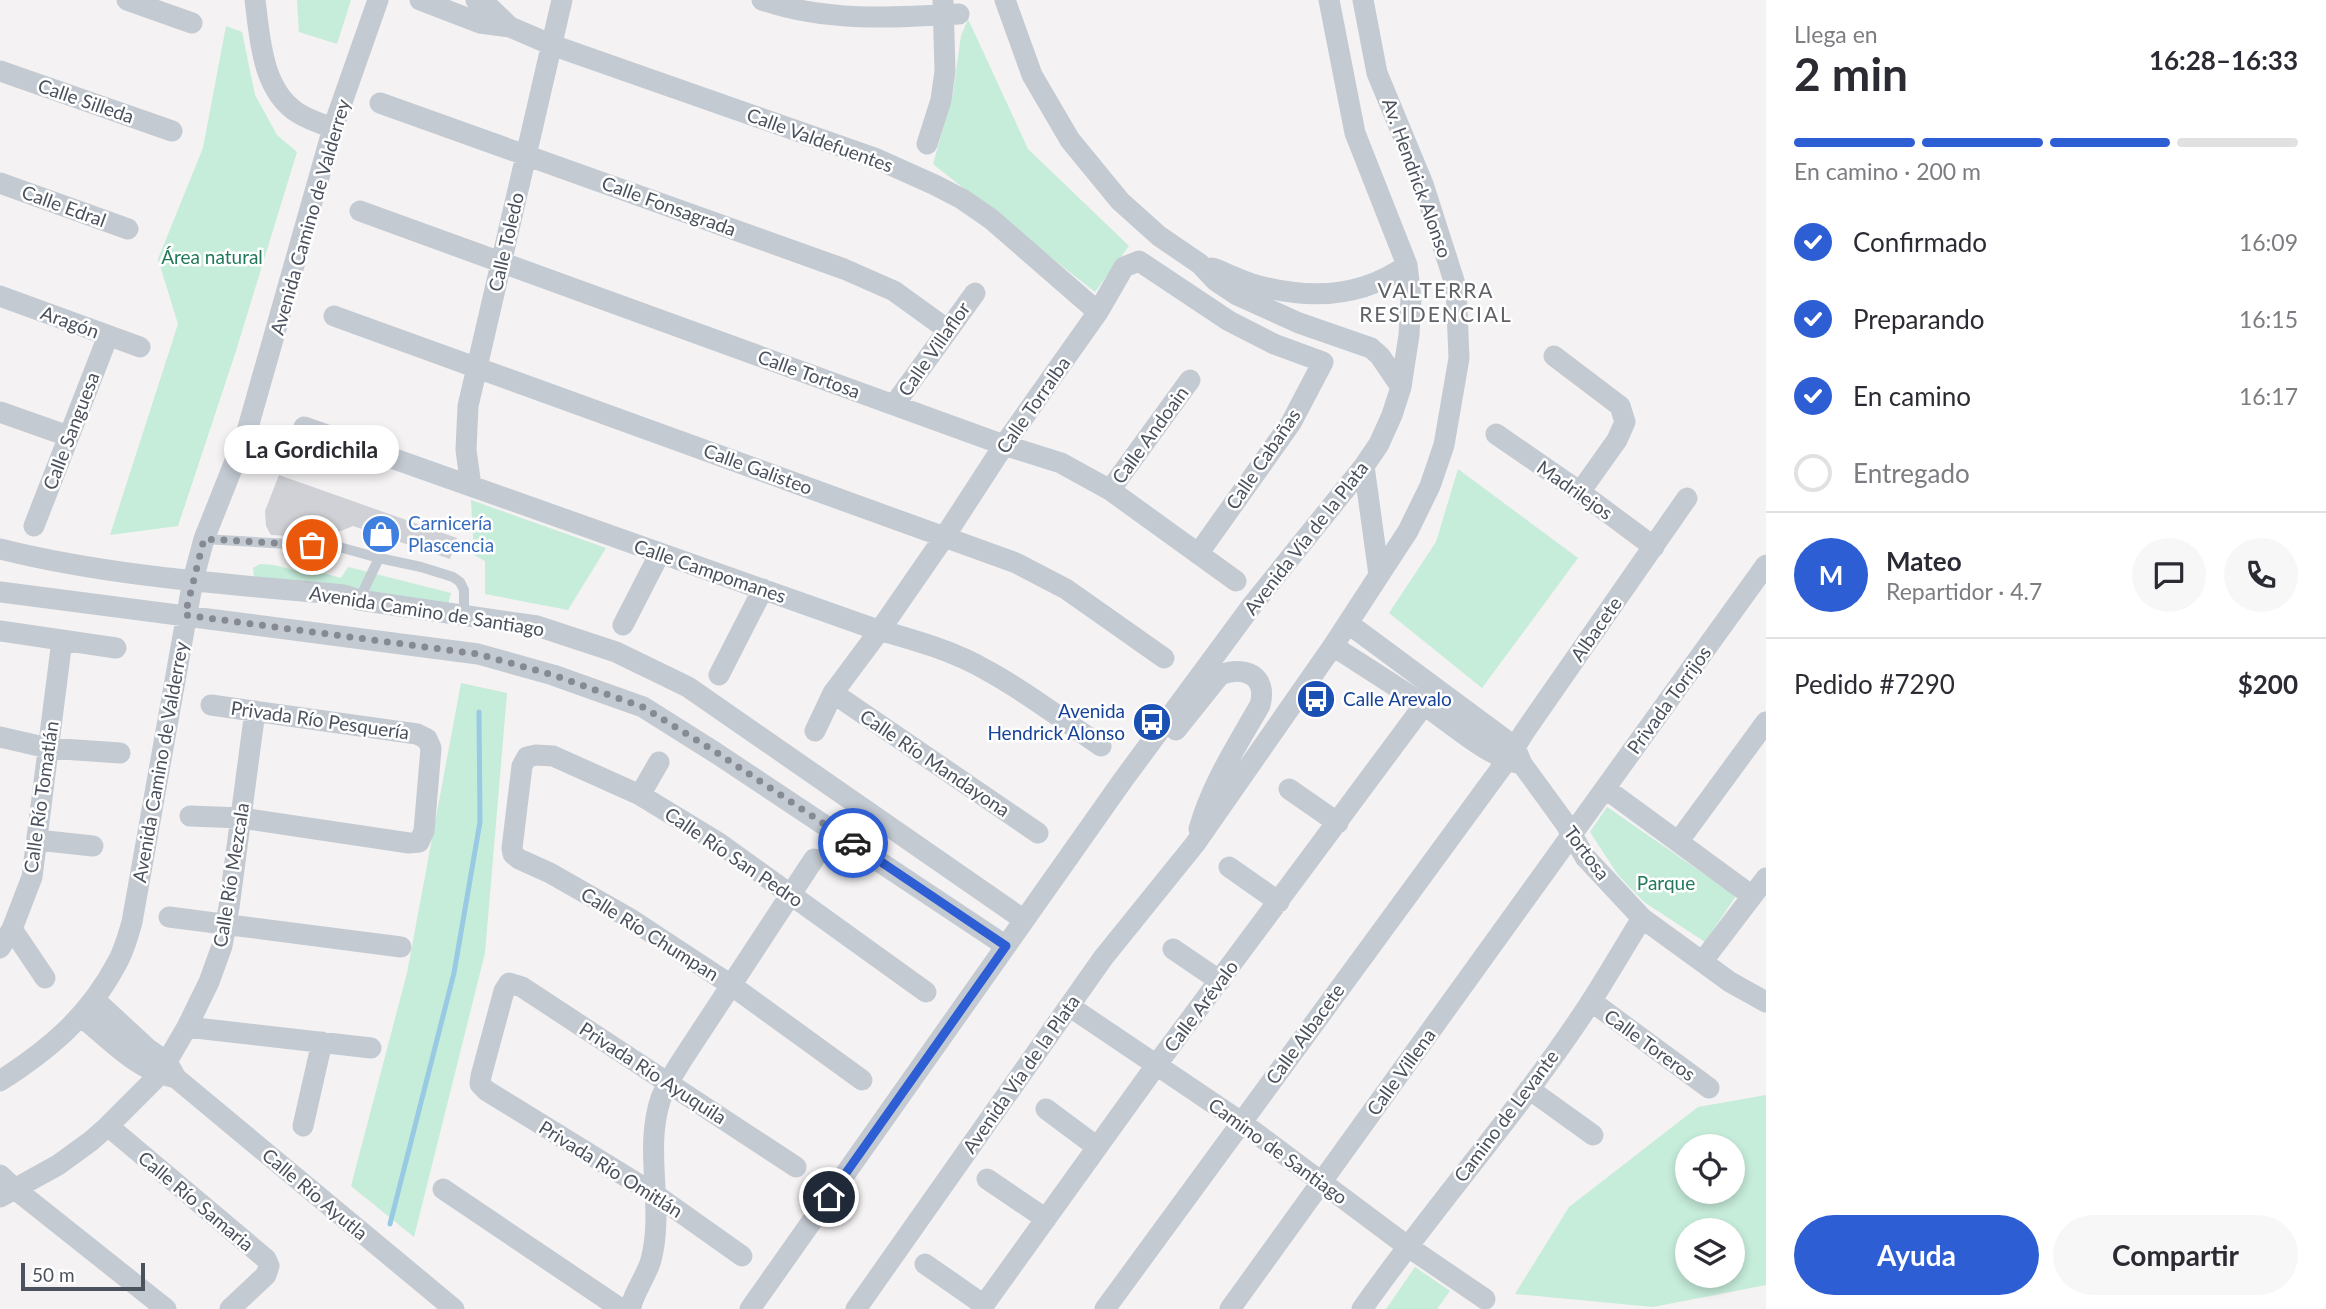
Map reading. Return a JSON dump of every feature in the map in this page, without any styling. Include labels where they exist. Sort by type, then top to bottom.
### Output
[{"type":"street","points":[[127,0],[192,23]]},
{"type":"street","points":[[255,0],[260,37],[271,83],[276,92],[299,113],[333,128]]},
{"type":"street","name":"Avenida Camino de Valderrey","points":[[0,1081],[32,1061],[88,1008],[118,962],[132,922],[193,580],[204,539],[247,431],[333,128],[378,0]]},
{"type":"street","name":"Calle Valdefuentes","points":[[420,0],[480,23],[510,27],[552,45],[877,159],[936,185],[991,219],[1098,312]]},
{"type":"street","name":"Calle Valdefuentes","points":[[476,0],[486,4],[510,27]]},
{"type":"street","name":"Calle Toledo","points":[[471,486],[467,470],[466,426],[562,0]]},
{"type":"street","points":[[762,0],[813,12],[863,17],[907,18],[949,10],[942,90],[927,144]]},
{"type":"street","points":[[1006,0],[1032,75],[1070,140],[1119,201],[1159,236],[1200,264],[1216,281],[1237,295],[1299,323],[1371,348],[1380,356],[1401,387]]},
{"type":"street","name":"Av. Hendrick Alonso","points":[[1329,0],[1355,133],[1407,265]]},
{"type":"street","name":"Av. Hendrick Alonso","points":[[1363,0],[1377,73],[1423,184],[1457,288],[1459,358],[1444,445],[1433,476],[1408,531],[1379,575]]},
{"type":"street","name":"Calle Silleda","points":[[0,71],[172,131]]},
{"type":"street","name":"Calle Fonsagrada","points":[[380,103],[853,272],[894,291],[948,330]]},
{"type":"street","name":"Calle Edral","points":[[0,183],[128,229]]},
{"type":"street","name":"Calle Tortosa","points":[[360,211],[1004,445],[1061,463],[1110,490],[1236,581]]},
{"type":"street","name":"Calle Torralba","points":[[815,731],[833,693],[945,536],[1004,445],[1098,312],[1124,267],[1139,261],[1229,321],[1274,344],[1324,362]]},
{"type":"street","points":[[1200,264],[1252,284],[1314,294],[1341,293],[1366,288],[1394,275],[1407,265]]},
{"type":"street","name":"Avenida Vía de la Plata","points":[[750,1309],[1123,780],[1253,604],[1364,466],[1378,444],[1392,415],[1401,387],[1409,335],[1411,298],[1407,265]]},
{"type":"street","name":"Calle Villaflor","points":[[894,405],[975,293]]},
{"type":"street","name":"Aragón","points":[[0,296],[140,347]]},
{"type":"street","name":"Calle Galisteo","points":[[334,316],[945,536],[1038,573],[1066,589],[1164,658]]},
{"type":"street","name":"Calle Sanguesa","points":[[34,526],[108,336]]},
{"type":"street","points":[[1554,356],[1620,406],[1625,422],[1617,440],[1580,492]]},
{"type":"street","name":"Calle Cabañas","points":[[1198,554],[1291,423],[1324,362]]},
{"type":"street","name":"Calle Andoain","points":[[1110,490],[1190,380]]},
{"type":"street","points":[[0,412],[68,436]]},
{"type":"street","name":"Calle Campomanes","points":[[304,427],[923,643],[987,670],[1101,746]]},
{"type":"street","name":"Madrilejos","points":[[1496,435],[1654,547]]},
{"type":"street","points":[[1364,466],[1379,575]]},
{"type":"street","name":"Albacete","points":[[1515,757],[1687,498]]},
{"type":"street","name":"Avenida Camino de Santiago","points":[[0,549],[36,558],[143,575],[344,595],[359,600],[537,626],[616,652],[688,687],[1024,920]]},
{"type":"street","points":[[623,625],[660,553]]},
{"type":"street","name":"Privada Torrijos","points":[[1572,835],[1766,565]]},
{"type":"street","name":"Avenida Vía de la Plata","points":[[856,1309],[1103,958],[1195,844],[1349,624],[1379,575]]},
{"type":"street","points":[[719,675],[763,589]]},
{"type":"street","name":"Avenida Camino de Santiago","points":[[0,592],[478,654],[553,675],[643,707],[716,752],[1006,946]]},
{"type":"street","name":"Tortosa","points":[[1349,624],[1515,757],[1585,857],[1642,918],[1730,982],[1766,1002]]},
{"type":"street","points":[[0,631],[116,648]]},
{"type":"street","name":"Calle Río Tomatlán","points":[[0,947],[12,929],[32,877],[62,640]]},
{"type":"street","name":"Tortosa","points":[[1333,646],[1487,750],[1515,757]]},
{"type":"street","name":"Avenida Vía de la Plata","points":[[1123,780],[1168,739],[1220,676],[1231,671],[1253,675],[1260,684],[1263,695],[1260,705],[1207,801],[1195,844]]},
{"type":"street","name":"Calle Río Mandayona","points":[[833,693],[1038,833]]},
{"type":"street","name":"Privada Río Pesquería","points":[[211,705],[418,734],[427,739],[431,748],[424,831],[419,842],[409,844],[241,818]]},
{"type":"street","name":"Calle Arévalo","points":[[983,1307],[1157,1065],[1424,705]]},
{"type":"street","name":"Calle Río Mezcala","points":[[5,1187],[58,1165],[91,1142],[167,1072],[209,982],[222,946],[255,711]]},
{"type":"street","points":[[1678,842],[1766,722]]},
{"type":"street","points":[[0,737],[48,748],[120,753]]},
{"type":"street","name":"Calle Río San Pedro","points":[[527,757],[553,756],[640,794],[719,843],[926,992]]},
{"type":"street","name":"Calle Río Chumpan","points":[[527,757],[522,766],[513,854],[629,918],[731,985],[862,1080]]},
{"type":"street","name":"Calle Albacete","points":[[1105,1309],[1241,1122],[1515,757]]},
{"type":"street","points":[[640,794],[659,762]]},
{"type":"street","points":[[1289,789],[1338,823]]},
{"type":"street","points":[[1606,789],[1752,896]]},
{"type":"street","points":[[190,816],[241,818]]},
{"type":"street","name":"Calle Villena","points":[[1230,1309],[1572,835]]},
{"type":"street","points":[[37,840],[93,846]]},
{"type":"street","points":[[443,1189],[623,1307],[641,1285],[651,1261],[656,1232],[655,1130],[660,1101],[668,1083],[814,859]]},
{"type":"street","points":[[1229,867],[1279,902]]},
{"type":"street","points":[[1702,962],[1766,878]]},
{"type":"street","points":[[169,917],[401,947]]},
{"type":"street","name":"Camino de Levante","points":[[1362,1309],[1407,1246],[1529,1089],[1591,1001],[1642,918]]},
{"type":"street","points":[[12,929],[45,978]]},
{"type":"street","points":[[1173,948],[1220,981]]},
{"type":"street","name":"Privada Río Ayuquila","points":[[480,1084],[501,1003],[509,983],[522,987],[796,1167]]},
{"type":"street","name":"Calle Toreros","points":[[1591,1001],[1709,1088]]},
{"type":"street","name":"Camino de Santiago","points":[[1069,1006],[1241,1122],[1407,1246],[1485,1299]]},
{"type":"street","name":"Calle Río Ayutla","points":[[88,1008],[138,1062],[167,1072],[454,1309]]},
{"type":"street","points":[[187,1027],[371,1048]]},
{"type":"street","points":[[303,1126],[322,1042]]},
{"type":"street","name":"Privada Río Omitlán","points":[[480,1084],[487,1091],[656,1195],[742,1256]]},
{"type":"street","points":[[1529,1089],[1593,1135]]},
{"type":"street","points":[[1046,1109],[1097,1147]]},
{"type":"street","name":"Calle Río Samaria","points":[[108,1126],[266,1259],[269,1266],[266,1275],[230,1309]]},
{"type":"street","points":[[987,1179],[1046,1219]]},
{"type":"street","points":[[5,1187],[166,1309]]},
{"type":"street","points":[[925,1264],[983,1307]]},
{"type":"lane","points":[[204,539],[339,547],[421,567],[453,577],[460,582],[464,590],[464,614]]},
{"type":"lane","points":[[359,600],[379,558]]},
{"type":"green space","points":[[297,0],[351,0],[337,44],[299,32]]},
{"type":"green space","points":[[968,19],[1028,149],[1129,246],[1095,292],[933,164],[953,93],[961,36]]},
{"type":"green space","name":"Área natural","points":[[226,26],[242,32],[255,95],[277,135],[297,152],[235,354],[178,526],[110,535],[178,324],[158,259],[203,148]]},
{"type":"green space","points":[[1458,469],[1578,558],[1482,688],[1389,613],[1436,542]]},
{"type":"green space","points":[[471,500],[606,548],[568,610],[485,594],[485,561],[474,555]]},
{"type":"green space","points":[[260,564],[294,570],[305,568],[341,578],[348,567],[451,593],[448,605],[300,580],[268,581],[254,577],[253,568]]},
{"type":"green space","points":[[461,683],[507,693],[485,953],[414,1237],[351,1186],[407,973]]},
{"type":"green space","name":"Parque","points":[[1607,807],[1736,896],[1705,942],[1644,902],[1618,875],[1590,832]]},
{"type":"green space","points":[[1766,1095],[1766,1285],[1653,1307],[1515,1294],[1569,1207],[1698,1107]]},
{"type":"green space","points":[[1415,1267],[1450,1291],[1437,1309],[1386,1309]]},
{"type":"building","points":[[279,475],[457,538],[450,559],[353,526],[324,538],[316,534],[311,537],[271,535],[266,526],[265,511]]},
{"type":"waterway","points":[[390,1224],[454,973],[480,822],[479,712]]},
{"type":"way so far","points":[[312,545],[204,539],[185,615],[478,654],[553,675],[643,707],[853,843]]},
{"type":"place","name":"Carnicería Plascencia","points":[[381,534]]},
{"type":"place","name":"La Gordichila","points":[[312,545]]},
{"type":"place","name":"Calle Arevalo","points":[[1316,699]]},
{"type":"place","name":"Avenida Hendrick Alonso","points":[[1152,722]]},
{"type":"district","name":"VALTERRA RESIDENCIAL","points":[[1436,303]]},
{"type":"route","points":[[829,1197],[1006,946],[853,843]]}]
